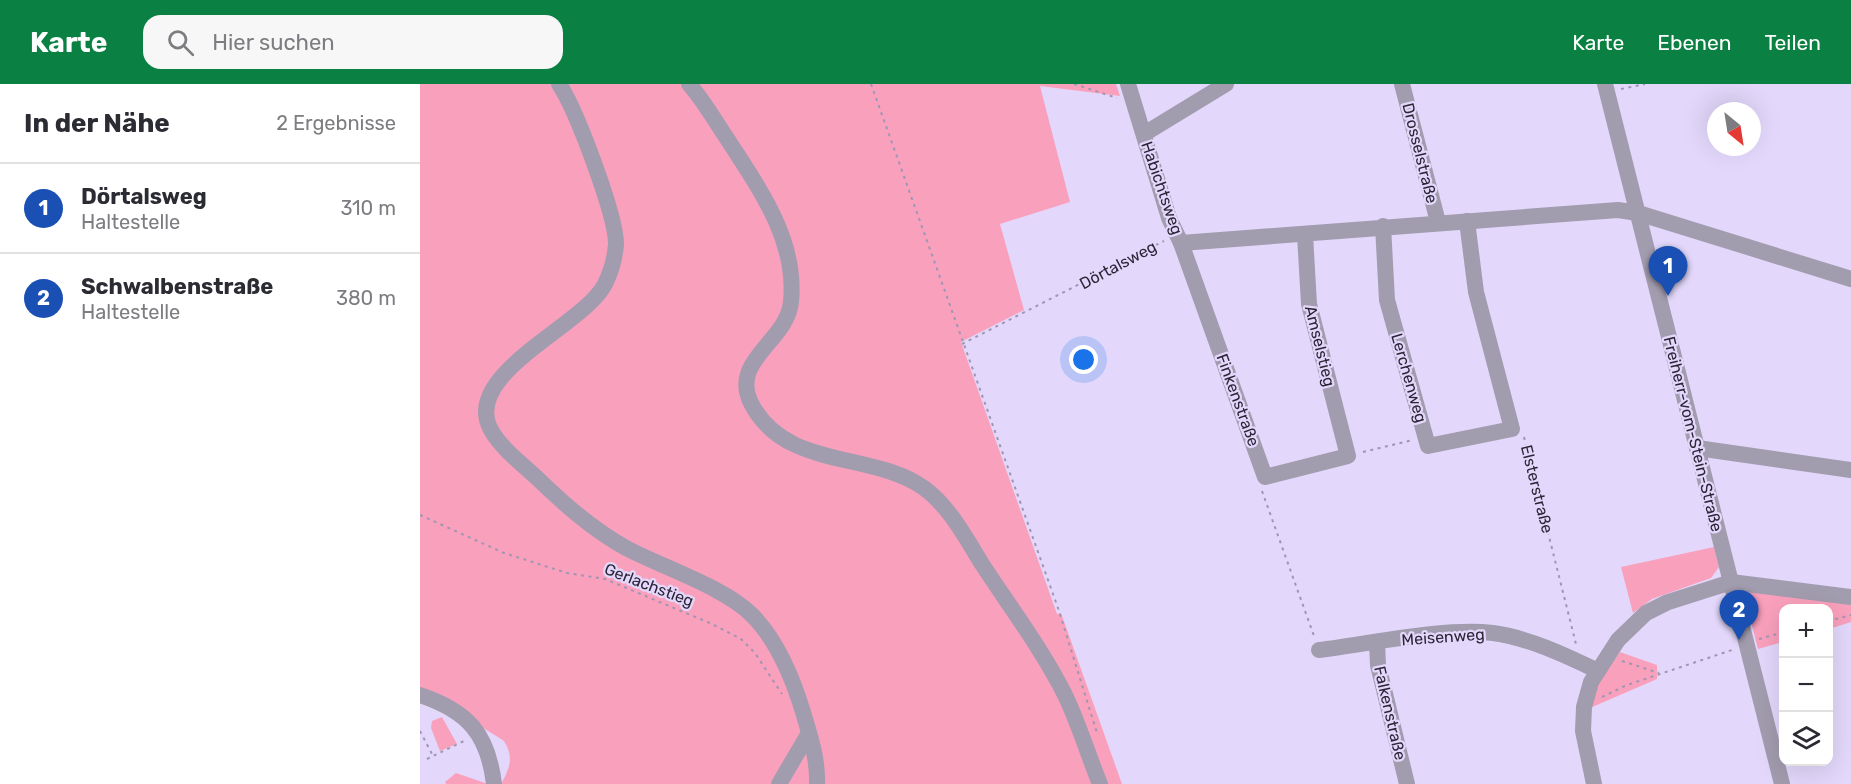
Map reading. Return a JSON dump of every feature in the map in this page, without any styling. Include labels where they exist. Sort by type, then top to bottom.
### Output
[{"type":"street","points":[[559,84],[578,119],[609,213],[615,235],[614,258],[604,284],[591,303],[526,353],[497,384],[489,398],[486,410],[490,428],[500,442],[560,500],[590,525],[627,548],[732,600],[751,614],[767,634],[796,690],[815,757],[817,784]]},
{"type":"street","points":[[689,84],[769,204],[789,259],[791,296],[785,322],[754,360],[746,375],[747,393],[753,407],[772,429],[793,444],[823,456],[908,478],[936,499],[978,556],[1056,678],[1072,711],[1100,784]]},
{"type":"street","name":"Habichtsweg","points":[[1128,84],[1169,218],[1181,243]]},
{"type":"street","name":"Habichtsweg","points":[[1144,134],[1226,84]]},
{"type":"street","name":"Drosselstraße","points":[[1402,84],[1437,222]]},
{"type":"street","name":"Freiherr-vom-Stein-Straße","points":[[1606,88],[1782,784]]},
{"type":"street","name":"Dörtalsweg","points":[[1181,243],[1618,210],[1638,213],[1851,279]]},
{"type":"street","name":"Elsterstraße","points":[[1467,221],[1476,292],[1512,429]]},
{"type":"street","name":"Lerchenweg","points":[[1383,226],[1387,300],[1428,446],[1512,429]]},
{"type":"street","name":"Amselstieg","points":[[1305,235],[1309,304],[1348,456]]},
{"type":"street","name":"Finkenstraße","points":[[1181,243],[1265,477]]},
{"type":"street","points":[[1697,448],[1851,470]]},
{"type":"street","points":[[1265,477],[1348,456]]},
{"type":"street","points":[[1594,784],[1583,731],[1584,707],[1591,682],[1618,640],[1646,613],[1668,602],[1731,582],[1851,597]]},
{"type":"street","name":"Meisenweg","points":[[1319,650],[1469,632],[1492,633],[1513,637],[1581,663],[1601,664]]},
{"type":"street","name":"Falkenstraße","points":[[1377,642],[1378,665],[1407,784]]},
{"type":"street","points":[[420,695],[456,712],[475,728],[486,746],[494,784]]},
{"type":"street","points":[[779,784],[809,733]]},
{"type":"path","points":[[871,84],[1058,608],[1100,740]]},
{"type":"path","points":[[1074,84],[1134,104]]},
{"type":"path","points":[[1606,88],[1645,84]]},
{"type":"path","name":"Dörtalsweg","points":[[963,343],[1168,239],[1181,243]]},
{"type":"path","name":"Elsterstraße","points":[[1512,429],[1521,426],[1581,663]]},
{"type":"path","points":[[1348,456],[1426,436]]},
{"type":"path","points":[[1265,477],[1258,480],[1319,650]]},
{"type":"path","name":"Gerlachstieg","points":[[420,515],[504,553],[567,573],[604,579],[712,624],[741,639],[755,653],[778,690],[786,698]]},
{"type":"path","points":[[1833,620],[1851,615]]},
{"type":"path","points":[[1584,707],[1627,686],[1779,634]]},
{"type":"path","points":[[1601,664],[1662,674]]},
{"type":"path","points":[[420,731],[433,756]]},
{"type":"path","points":[[427,759],[466,740]]},
{"type":"shaded area","points":[[420,84],[1116,84],[1120,96],[1040,86],[1070,202],[1000,224],[1024,310],[961,342],[1057,614],[1061,613],[1122,784],[501,784],[510,762],[504,741],[420,688]]},
{"type":"shaded area","points":[[1714,547],[1719,567],[1711,578],[1652,599],[1633,613],[1621,567]]},
{"type":"shaded area","points":[[1749,590],[1851,603],[1851,622],[1833,628],[1833,604],[1779,604],[1779,643],[1758,649],[1744,594]]},
{"type":"shaded area","points":[[1620,652],[1657,665],[1657,679],[1590,708],[1600,680]]},
{"type":"shaded area","points":[[442,717],[457,744],[440,751],[431,728],[432,721]]},
{"type":"shaded area","points":[[456,773],[488,784],[446,784],[445,782]]},
{"type":"place","name":"Dörtalsweg","points":[[1668,296]]},
{"type":"place","name":"Schwalbenstraße","points":[[1739,640]]}]
